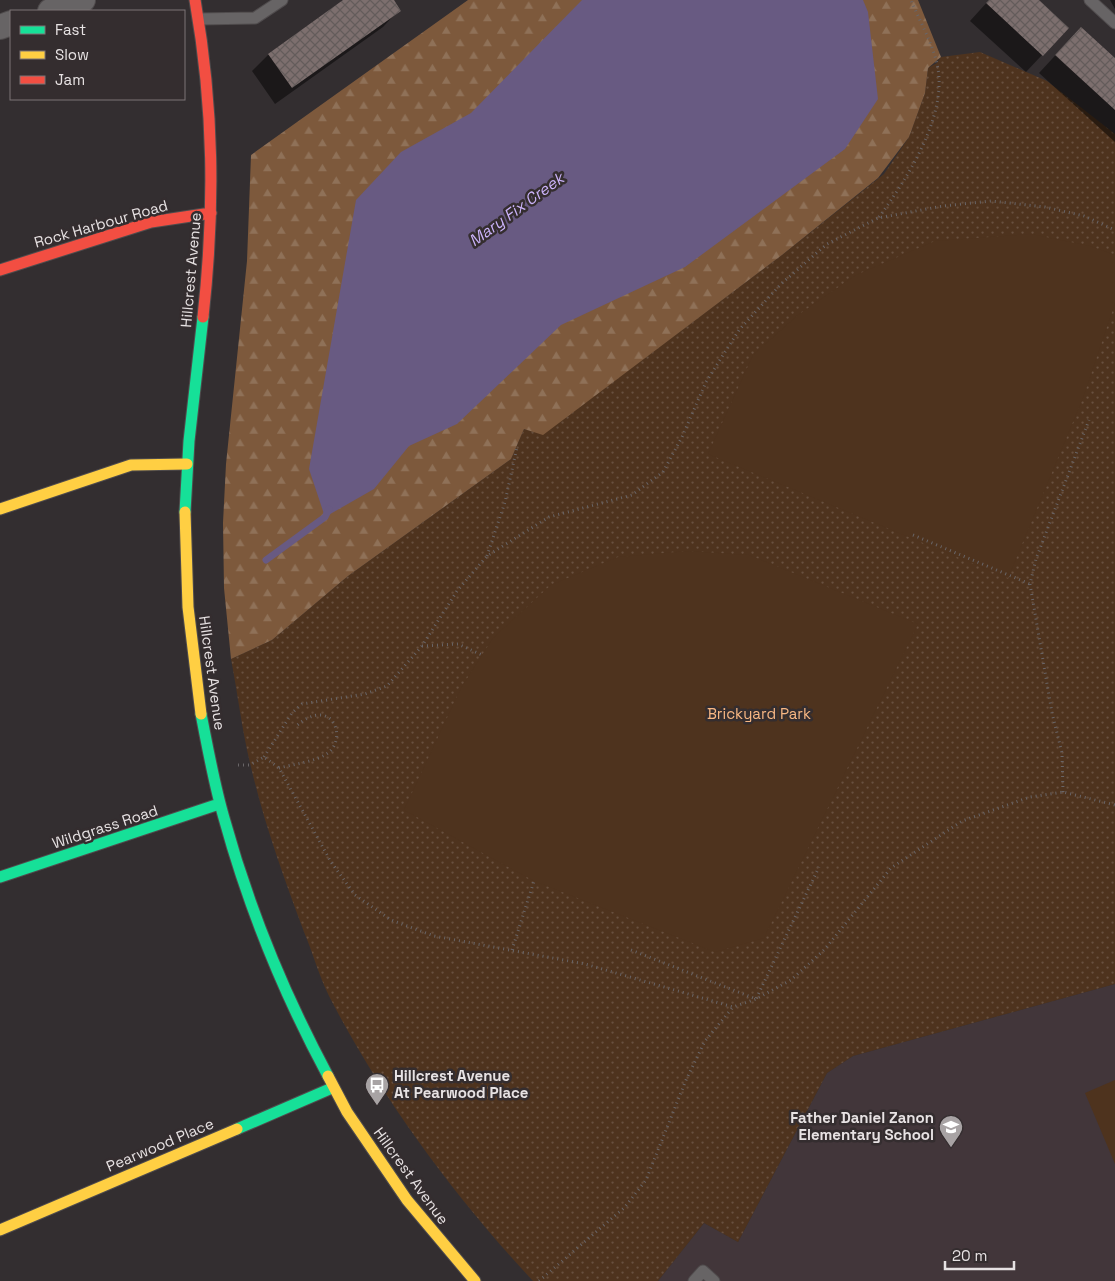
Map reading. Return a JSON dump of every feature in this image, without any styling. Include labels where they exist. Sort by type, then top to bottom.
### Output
[{"type":"street","points":[[53,10],[83,0]]},
{"type":"street","name":"Hillcrest Avenue","points":[[196,0],[205,61],[212,141],[211,213],[210,255],[187,464],[185,502],[187,594],[193,664],[210,763],[219,804],[237,865],[269,952],[332,1088],[416,1213],[475,1281]]},
{"type":"street","name":"Rock Harbour Road","points":[[0,270],[151,222],[211,213]]},
{"type":"street","points":[[0,509],[132,465],[187,464]]},
{"type":"street","name":"Wildgrass Road","points":[[0,877],[219,804]]},
{"type":"street","name":"Pearwood Place","points":[[0,1230],[332,1088]]},
{"type":"lane","points":[[199,19],[255,18],[282,0]]},
{"type":"lane","points":[[1090,0],[1115,23]]},
{"type":"lane","points":[[694,1281],[703,1271],[714,1281]]},
{"type":"path","points":[[878,218],[902,186],[927,134],[934,116],[940,84],[937,63],[911,0]]},
{"type":"path","points":[[210,763],[250,765],[264,757],[292,713],[302,704],[365,694],[387,686],[422,646],[457,591],[487,556],[549,517],[632,495],[663,472],[682,437],[706,382],[739,330],[781,284],[827,244],[878,218],[943,206],[991,201],[1045,207],[1076,214],[1115,230]]},
{"type":"path","points":[[1063,792],[1062,752],[1052,713],[1030,584],[1036,559],[1089,420]]},
{"type":"path","points":[[487,556],[505,502],[517,447]]},
{"type":"path","points":[[914,535],[1030,584]]},
{"type":"path","points":[[422,646],[458,644],[482,655]]},
{"type":"path","points":[[279,768],[316,759],[329,752],[336,742],[336,728],[332,720],[323,715],[315,714],[304,719],[295,728]]},
{"type":"path","points":[[264,757],[279,768],[331,862],[355,895],[391,920],[434,936],[585,964],[733,1007]]},
{"type":"path","points":[[539,1281],[626,1207],[646,1180],[686,1080],[704,1041],[733,1007],[756,999],[791,980],[824,950],[891,868],[962,821],[1030,797],[1063,792],[1115,805]]},
{"type":"path","points":[[756,999],[819,867]]},
{"type":"path","points":[[512,950],[534,880]]},
{"type":"path","points":[[631,950],[756,999]]},
{"type":"shaded area","name":"Father Daniel Zanon Elementary School","points":[[1115,984],[1115,1281],[658,1281],[704,1223],[738,1242],[827,1073],[853,1056]]},
{"type":"green space","points":[[468,0],[918,0],[941,57],[928,68],[925,93],[909,137],[878,178],[782,255],[543,435],[524,429],[511,459],[348,576],[272,640],[231,659],[224,588],[223,523],[226,464],[247,261],[251,155]]},
{"type":"green space","name":"Brickyard Park","points":[[980,52],[1047,81],[1115,134],[1115,984],[853,1056],[827,1073],[738,1242],[704,1223],[658,1281],[533,1281],[475,1215],[421,1145],[372,1072],[329,996],[289,891],[262,809],[248,754],[231,659],[272,640],[348,576],[511,459],[524,429],[543,434],[782,255],[884,174],[909,137],[925,93],[928,68],[937,63],[941,57]]},
{"type":"green space","points":[[1031,234],[1090,246],[1115,255],[1115,303],[1083,398],[1008,578],[708,454],[753,355],[798,315],[856,275],[935,241]]},
{"type":"green space","points":[[688,551],[749,555],[918,624],[764,938],[715,952],[534,881],[404,810],[461,688],[493,638],[551,585],[618,557]]},
{"type":"green space","points":[[1115,1080],[1115,1164],[1085,1093]]},
{"type":"water","points":[[582,0],[863,0],[868,12],[878,99],[845,149],[685,267],[561,325],[457,424],[409,446],[374,489],[325,517],[309,469],[356,200],[401,152],[471,113]]},
{"type":"building","points":[[343,0],[394,0],[401,11],[292,88],[268,54]]},
{"type":"building","points":[[989,0],[1039,0],[1069,28],[1043,56],[986,3]]},
{"type":"building","points":[[1081,27],[1115,58],[1115,110],[1055,55]]},
{"type":"waterway","name":"Mary Fix Creek","points":[[266,560],[325,517],[329,509]]},
{"type":"traffic: fast","points":[[185,512],[189,441],[203,317]]},
{"type":"traffic: fast","points":[[201,714],[220,805],[256,918],[282,982],[328,1076]]},
{"type":"traffic: fast","points":[[0,877],[219,804]]},
{"type":"traffic: fast","points":[[237,1129],[332,1088]]},
{"type":"traffic: slow","points":[[0,509],[131,465],[187,464]]},
{"type":"traffic: slow","points":[[185,512],[188,607],[201,714]]},
{"type":"traffic: slow","points":[[328,1076],[347,1112],[407,1200],[475,1281]]},
{"type":"traffic: slow","points":[[0,1230],[237,1129]]},
{"type":"traffic: jam","points":[[195,0],[206,80],[211,158],[207,277],[203,317]]},
{"type":"traffic: jam","points":[[0,270],[151,222],[211,213]]},
{"type":"place","name":"Hillcrest Avenue At Pearwood Place","points":[[377,1106]]},
{"type":"place","name":"Father Daniel Zanon Elementary School","points":[[951,1148]]}]
